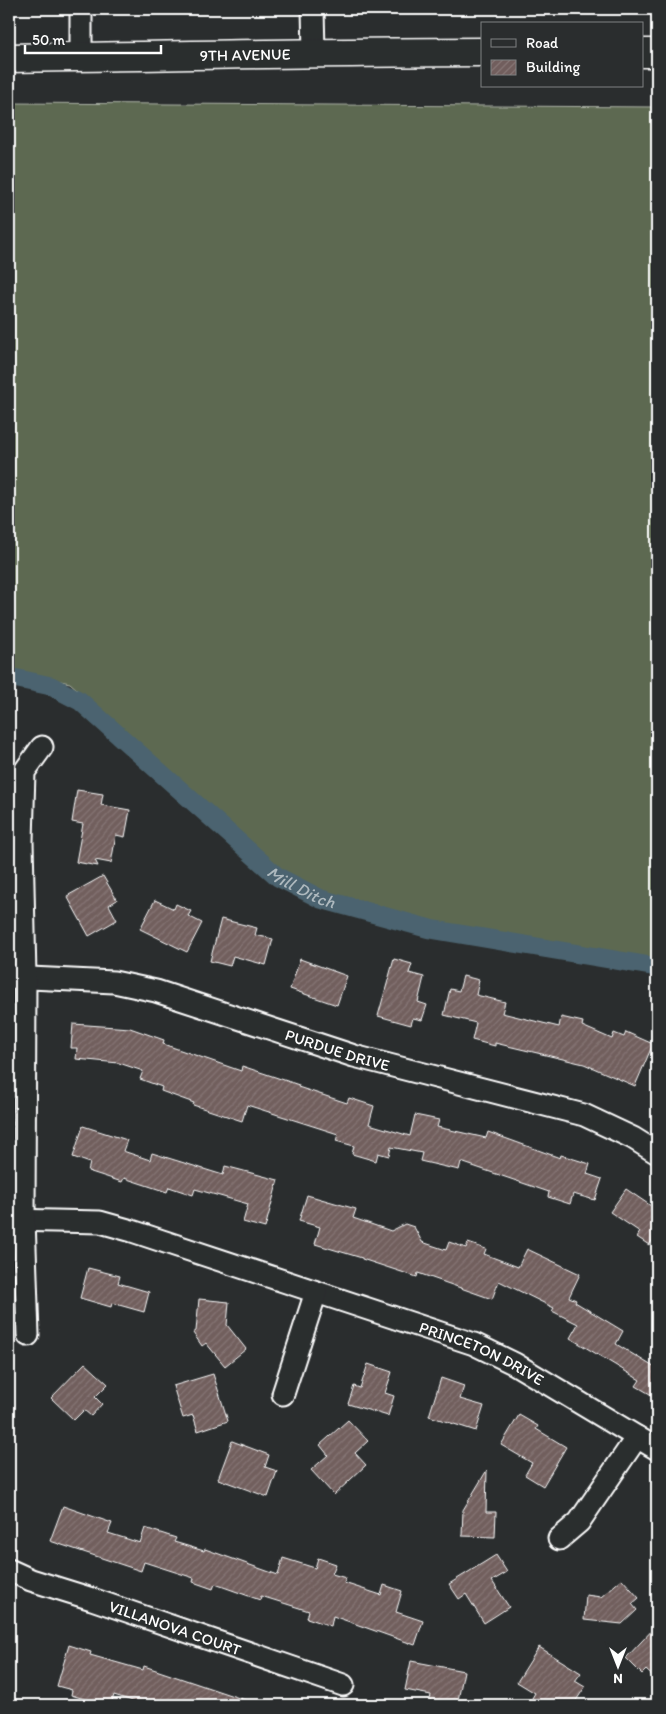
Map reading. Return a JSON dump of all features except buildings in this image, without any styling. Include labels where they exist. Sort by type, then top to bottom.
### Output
[{"type":"main road","name":"9TH AVENUE","points":[[9,58],[314,52],[481,52]]},
{"type":"main road","points":[[644,53],[657,53]]},
{"type":"street","points":[[81,9],[81,57]]},
{"type":"street","points":[[313,9],[314,52]]},
{"type":"street","points":[[28,1335],[17,1220],[17,977],[24,772],[42,746]]},
{"type":"street","name":"PURDUE DRIVE","points":[[17,977],[114,982],[156,991],[354,1056],[584,1116],[634,1138],[657,1153]]},
{"type":"street","name":"PRINCETON DRIVE","points":[[17,1220],[100,1222],[142,1234],[474,1344],[515,1364],[657,1449]]},
{"type":"street","points":[[283,1394],[316,1292]]},
{"type":"street","points":[[559,1539],[579,1522],[637,1436]]},
{"type":"street","name":"VILLANOVA COURT","points":[[9,1570],[31,1580],[102,1602],[343,1685]]},
{"type":"green space","points":[[9,103],[657,107],[657,959],[426,924],[324,893],[288,876],[70,683],[9,670]]},
{"type":"waterway","name":"Mill Ditch","points":[[9,677],[51,686],[80,701],[278,877],[321,899],[430,929],[657,967]]}]
